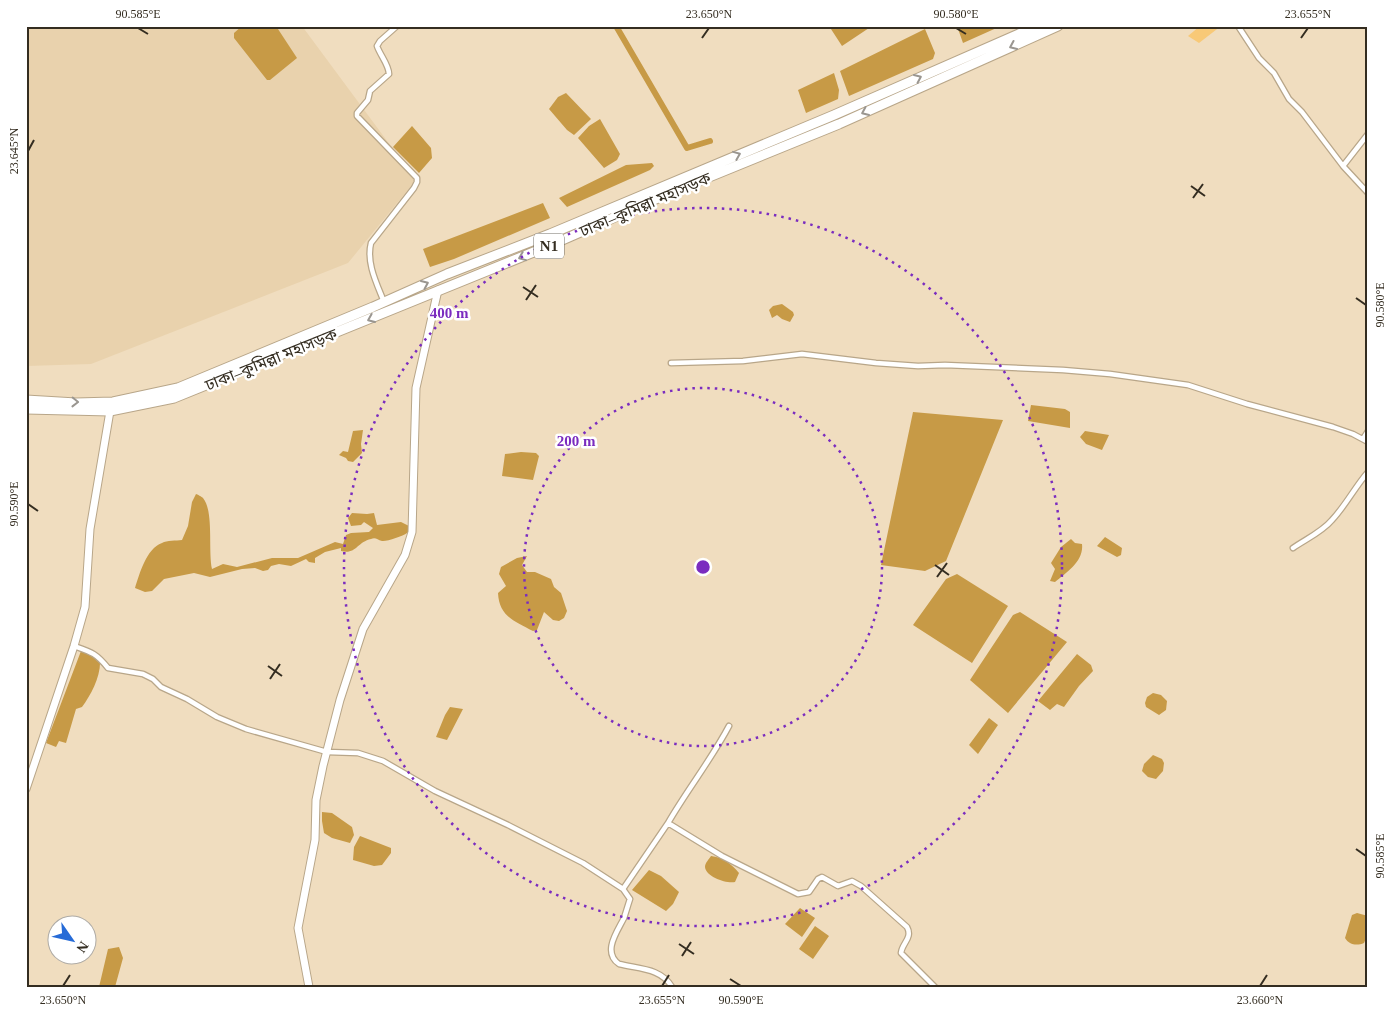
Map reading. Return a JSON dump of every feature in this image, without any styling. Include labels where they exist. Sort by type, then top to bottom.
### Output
[{"type":"highway","name":"ঢাকা–কুমিল্লা মহাসড়ক","points":[[26,400],[76,403],[113,408],[178,388],[446,274],[550,234],[834,115],[1037,26]]},
{"type":"highway","name":"ঢাকা–কুমিল্লা মহাসড়ক","points":[[26,409],[113,408],[174,398],[552,245],[665,195],[839,124],[1058,26]]},
{"type":"street","points":[[384,302],[375,281],[368,254],[370,243],[404,202],[414,188],[417,178],[357,116],[357,113],[368,100],[370,91],[388,74],[388,68],[377,46],[396,26]]},
{"type":"street","points":[[1238,26],[1259,58],[1274,73],[1289,99],[1312,123],[1343,166],[1368,193]]},
{"type":"street","points":[[1343,166],[1368,134]]},
{"type":"street","points":[[309,987],[298,928],[315,840],[316,800],[340,700],[363,629],[405,555],[412,532],[416,388],[438,290]]},
{"type":"street","points":[[671,362],[743,361],[802,354],[876,364],[1063,370],[1110,374],[1188,385],[1247,404],[1294,415],[1333,427],[1365,440],[1368,431]]},
{"type":"street","points":[[26,790],[74,646],[85,606],[90,528],[113,408]]},
{"type":"street","points":[[1293,548],[1322,530],[1333,520],[1368,472]]},
{"type":"street","points":[[74,646],[92,652],[101,658],[108,668],[143,674],[153,679],[161,687],[217,717],[246,729],[327,752],[358,754],[383,761],[435,791],[583,863],[623,889],[630,899],[625,915],[612,941],[612,955],[615,961],[620,964],[658,973],[668,978],[672,987]]},
{"type":"street","points":[[623,889],[668,823],[729,726]]},
{"type":"street","points":[[668,823],[722,856],[798,894],[809,892],[818,879],[822,877],[838,886],[852,880],[907,927],[909,936],[900,951],[901,954],[935,987]]},
{"type":"shaded area","points":[[26,26],[302,26],[416,180],[348,263],[91,364],[26,366]]},
{"type":"shaded area","points":[[242,26],[276,26],[297,58],[270,80],[267,80],[234,38],[234,33]]},
{"type":"shaded area","points":[[829,26],[868,26],[869,28],[842,46]]},
{"type":"shaded area","points":[[957,26],[1001,26],[963,43]]},
{"type":"shaded area","points":[[1200,26],[1221,26],[1199,43],[1188,36]]},
{"type":"shaded area","points":[[925,29],[935,53],[933,59],[849,96],[840,71]]},
{"type":"shaded area","points":[[834,73],[839,90],[838,99],[806,113],[798,90]]},
{"type":"shaded area","points":[[566,93],[591,119],[574,135],[567,130],[549,109],[558,97]]},
{"type":"shaded area","points":[[600,119],[620,154],[617,160],[604,168],[578,138],[589,126]]},
{"type":"shaded area","points":[[412,126],[431,148],[432,158],[419,173],[393,147]]},
{"type":"shaded area","points":[[652,163],[654,166],[650,170],[567,207],[559,198],[626,165]]},
{"type":"shaded area","points":[[543,203],[550,218],[454,259],[430,267],[423,249]]},
{"type":"shaded area","points":[[782,304],[793,312],[794,315],[790,322],[777,315],[772,318],[769,310],[773,306]]},
{"type":"shaded area","points":[[1031,405],[1065,409],[1070,412],[1070,428],[1028,421]]},
{"type":"shaded area","points":[[913,412],[1003,420],[946,561],[925,571],[881,565]]},
{"type":"shaded area","points":[[363,430],[362,453],[353,462],[339,455],[343,451],[348,452],[353,431]]},
{"type":"shaded area","points":[[1085,431],[1109,435],[1102,450],[1086,444],[1080,437]]},
{"type":"shaded area","points":[[536,453],[539,456],[533,480],[502,476],[505,454]]},
{"type":"shaded area","points":[[196,494],[203,498],[210,521],[212,569],[223,564],[237,567],[272,558],[298,558],[335,542],[343,544],[346,535],[369,532],[373,528],[364,522],[361,525],[351,526],[348,518],[352,513],[374,513],[377,525],[401,522],[409,526],[409,530],[405,534],[387,541],[374,538],[350,551],[341,551],[341,548],[325,552],[315,558],[315,563],[309,562],[306,559],[291,566],[279,564],[263,571],[255,568],[242,569],[210,577],[194,573],[164,579],[152,591],[145,592],[135,588],[144,562],[152,550],[164,542],[182,540],[188,526],[192,502]]},
{"type":"shaded area","points":[[1105,537],[1122,548],[1121,555],[1117,557],[1097,546]]},
{"type":"shaded area","points":[[1071,539],[1075,543],[1082,544],[1078,561],[1055,582],[1050,581],[1055,569],[1051,563],[1061,547]]},
{"type":"shaded area","points":[[527,556],[522,565],[527,572],[535,572],[551,579],[554,587],[561,593],[567,611],[564,618],[559,621],[553,620],[544,612],[537,630],[533,631],[509,617],[501,607],[498,593],[506,586],[499,574],[501,567],[517,558]]},
{"type":"shaded area","points":[[957,574],[1008,606],[972,663],[913,625],[946,579]]},
{"type":"shaded area","points":[[1020,612],[1067,642],[1008,713],[970,680],[1013,615]]},
{"type":"shaded area","points":[[81,651],[100,660],[99,672],[89,697],[82,707],[76,709],[66,743],[59,741],[56,747],[46,743]]},
{"type":"shaded area","points":[[1077,654],[1091,665],[1093,671],[1064,707],[1057,704],[1050,710],[1038,701]]},
{"type":"shaded area","points":[[1153,693],[1161,695],[1167,701],[1166,710],[1159,715],[1146,707],[1147,697]]},
{"type":"shaded area","points":[[450,707],[463,709],[447,740],[436,737]]},
{"type":"shaded area","points":[[989,718],[998,725],[978,754],[969,745]]},
{"type":"shaded area","points":[[1153,755],[1162,759],[1164,763],[1163,771],[1156,779],[1148,777],[1142,771],[1144,764]]},
{"type":"shaded area","points":[[322,812],[332,813],[352,827],[354,835],[350,843],[332,838],[324,833]]},
{"type":"shaded area","points":[[360,836],[391,848],[391,853],[382,865],[374,866],[353,860],[354,847]]},
{"type":"shaded area","points":[[711,856],[723,859],[739,873],[735,882],[722,881],[706,871],[706,863]]},
{"type":"shaded area","points":[[649,870],[661,876],[679,892],[673,904],[666,911],[632,890]]},
{"type":"shaded area","points":[[800,908],[815,918],[802,937],[785,924]]},
{"type":"shaded area","points":[[1357,913],[1368,916],[1368,934],[1364,943],[1356,945],[1345,938],[1352,915]]},
{"type":"shaded area","points":[[815,926],[829,936],[813,959],[799,949]]},
{"type":"shaded area","points":[[119,947],[123,958],[115,987],[99,987],[108,949]]},
{"type":"waterway","points":[[616,26],[687,148],[710,141]]}]
